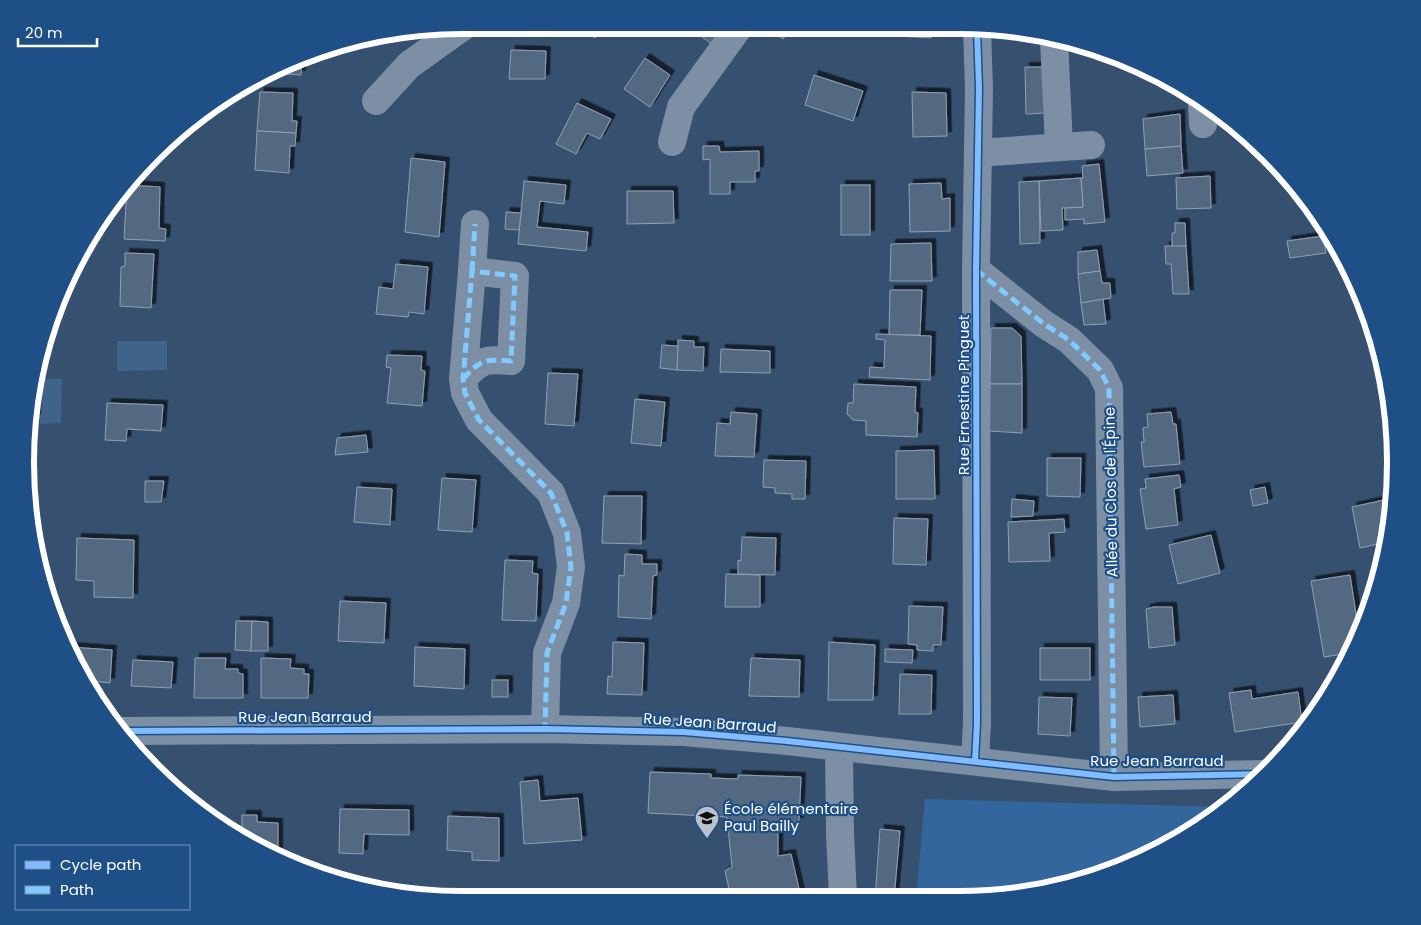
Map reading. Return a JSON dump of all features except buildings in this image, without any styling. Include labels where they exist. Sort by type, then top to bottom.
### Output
[{"type":"street","points":[[376,101],[409,64],[452,34]]},
{"type":"street","points":[[672,142],[682,107],[734,34]]},
{"type":"street","name":"Rue Ernestine Pinguet","points":[[975,761],[977,723],[976,270],[980,88],[977,35]]},
{"type":"street","points":[[1054,45],[1059,146]]},
{"type":"street","points":[[978,153],[1091,145]]},
{"type":"street","points":[[475,224],[463,379],[465,393],[479,420],[551,493],[567,533],[571,567],[566,604],[547,653],[545,729]]},
{"type":"street","name":"Allée du Clos de l'Épine","points":[[976,270],[1044,324],[1069,340],[1100,370],[1109,388],[1114,777]]},
{"type":"street","points":[[463,379],[476,364],[489,359],[511,361],[515,276],[472,271]]},
{"type":"street","name":"Rue Jean Barraud","points":[[128,731],[545,729],[684,732],[839,746],[1114,777],[1253,774]]},
{"type":"street","points":[[839,746],[843,891]]},
{"type":"shaded area","points":[[117,341],[167,341],[167,370],[117,371]]},
{"type":"shaded area","points":[[42,379],[62,379],[61,423],[40,424],[40,390]]},
{"type":"shaded area","points":[[925,799],[1215,807],[1173,834],[1148,847],[1123,859],[1069,877],[1014,888],[917,891]]},
{"type":"marked path","points":[[472,271],[475,224]]},
{"type":"marked path","points":[[976,270],[1044,324],[1069,340],[1100,370],[1109,388],[1114,777]]},
{"type":"marked path","points":[[463,379],[474,367],[484,362],[495,360],[511,361],[515,276],[472,271],[463,379],[465,393],[479,420],[551,493],[567,533],[571,567],[566,603],[547,653],[545,729]]},
{"type":"cycle path","points":[[975,761],[977,723],[976,270],[979,88],[977,35]]},
{"type":"cycle path","points":[[128,731],[545,729],[684,732],[787,741],[1114,777],[1253,774]]},
{"type":"place","name":"École élémentaire Paul Bailly","points":[[707,839]]}]
